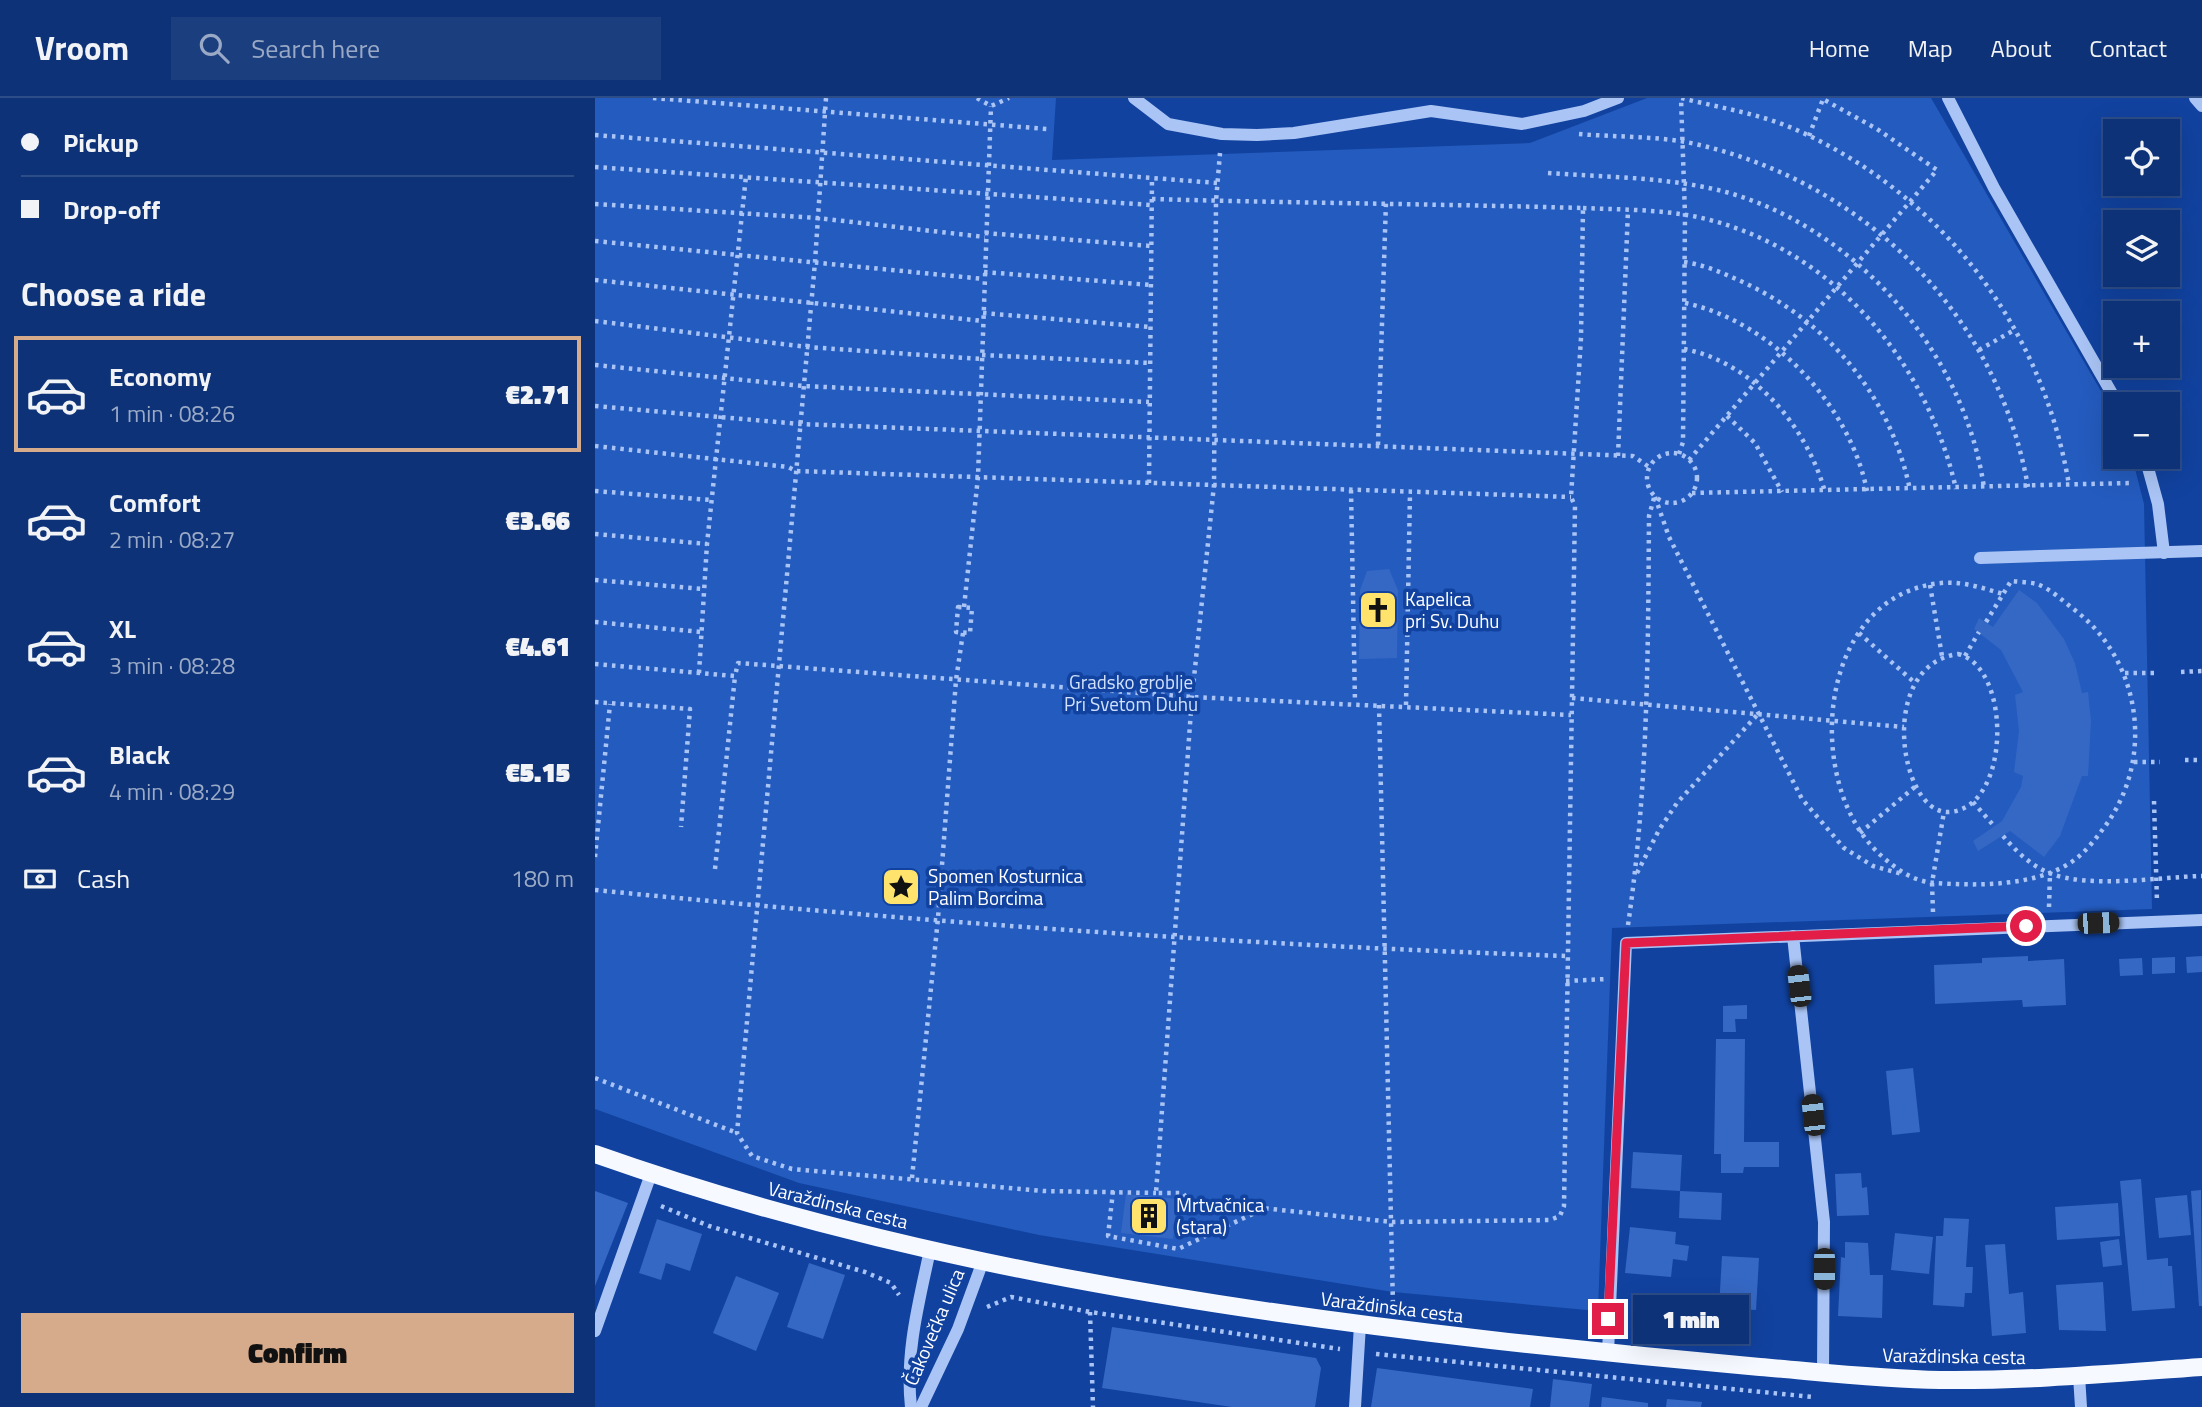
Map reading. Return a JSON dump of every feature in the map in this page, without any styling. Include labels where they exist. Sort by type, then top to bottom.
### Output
[{"type":"main road","name":"Varaždinska cesta","points":[[595,1154],[694,1189],[930,1250],[1237,1307],[1360,1325],[1608,1353],[1940,1380],[2079,1376],[2202,1367]]},
{"type":"street","points":[[1134,98],[1168,124],[1222,134],[1294,133],[1431,111],[1523,124],[1584,111],[1618,98]]},
{"type":"street","points":[[1948,98],[1994,188],[2111,392]]},
{"type":"street","points":[[2195,98],[2202,107]]},
{"type":"street","points":[[2148,469],[2164,553]]},
{"type":"street","points":[[1980,558],[2202,551]]},
{"type":"street","points":[[1608,1353],[1626,943],[2202,920]]},
{"type":"street","points":[[1793,936],[1824,1222],[1823,1372]]},
{"type":"street","points":[[595,1331],[651,1174]]},
{"type":"street","name":"Čakovečka ulica","points":[[911,1407],[908,1381],[910,1348],[930,1250]]},
{"type":"street","name":"Čakovečka ulica","points":[[921,1407],[958,1329],[983,1261]]},
{"type":"street","points":[[1355,1407],[1360,1325]]},
{"type":"street","points":[[2079,1376],[2081,1407]]},
{"type":"path","points":[[653,98],[1047,129]]},
{"type":"path","points":[[737,1133],[815,262],[826,98]]},
{"type":"path","points":[[977,98],[991,106]]},
{"type":"path","points":[[991,106],[1009,98]]},
{"type":"path","points":[[1679,454],[1683,442],[1685,215],[1681,98],[1762,118],[1809,136],[1877,175],[1910,201],[1981,275],[2016,329],[2044,389],[2057,428],[2069,485]]},
{"type":"path","points":[[1689,460],[1937,170],[1877,129],[1822,98],[1809,136]]},
{"type":"path","points":[[964,607],[978,477],[991,106]]},
{"type":"path","points":[[1156,1193],[1192,697],[1215,485],[1216,201],[1222,134]]},
{"type":"path","points":[[1575,134],[1683,142],[1771,167],[1833,199],[1882,234],[1941,293],[1979,350],[2003,398],[2023,456],[2028,486]]},
{"type":"path","points":[[595,135],[1217,183]]},
{"type":"path","points":[[595,167],[987,194],[1152,202],[1386,202],[1583,208],[1685,215],[1727,225],[1794,257],[1836,287],[1874,324],[1912,374],[1940,430],[1956,489]]},
{"type":"path","points":[[1548,173],[1684,185],[1718,191],[1753,202],[1822,239],[1856,264],[1901,308],[1941,363],[1972,432],[1985,488]]},
{"type":"path","points":[[699,674],[711,500],[746,176]]},
{"type":"path","points":[[1149,483],[1152,178]]},
{"type":"path","points":[[1378,446],[1386,202]]},
{"type":"path","points":[[595,204],[817,218],[985,235],[1151,246]]},
{"type":"path","points":[[595,1078],[737,1133],[753,1156],[792,1169],[1044,1191],[1183,1194],[1188,1200],[1392,1222],[1537,1222],[1560,1216],[1564,1206],[1575,506],[1571,497],[1575,453],[1583,208]]},
{"type":"path","points":[[1618,456],[1628,210]]},
{"type":"path","points":[[595,241],[984,279]]},
{"type":"path","points":[[1684,262],[1701,264],[1730,276],[1788,306],[1808,321],[1857,372],[1882,410],[1905,467],[1910,490]]},
{"type":"path","points":[[984,272],[1150,285]]},
{"type":"path","points":[[595,280],[983,321]]},
{"type":"path","points":[[1684,303],[1716,313],[1781,352],[1828,402],[1854,448],[1867,491]]},
{"type":"path","points":[[983,313],[1150,327]]},
{"type":"path","points":[[595,321],[807,347],[1150,363]]},
{"type":"path","points":[[1979,350],[2016,329]]},
{"type":"path","points":[[1684,349],[1717,360],[1772,399],[1802,436],[1813,457],[1825,492]]},
{"type":"path","points":[[595,365],[803,386],[1149,402]]},
{"type":"path","points":[[595,406],[800,424],[1633,456],[1649,467]]},
{"type":"path","points":[[1727,416],[1755,443],[1782,492]]},
{"type":"path","points":[[595,446],[716,458],[788,467],[796,471],[1571,497]]},
{"type":"path","points":[[1692,493],[1697,478],[1689,460],[1679,454],[1661,455],[1649,467],[1647,483],[1655,497],[1669,537],[1802,799],[1823,827],[1845,848],[1873,866],[1932,883],[1979,884],[2050,873],[2070,863],[2089,848],[2115,814],[2134,762],[2134,716],[2125,673],[2115,651],[2085,617],[2038,584],[2011,581],[1986,622]]},
{"type":"path","points":[[1655,497],[1662,501],[1678,503],[1692,493],[1956,489],[2152,482]]},
{"type":"path","points":[[1351,490],[1355,702]]},
{"type":"path","points":[[595,491],[711,500]]},
{"type":"path","points":[[1406,705],[1410,493]]},
{"type":"path","points":[[1626,943],[1635,877],[1648,705],[1649,516],[1655,497]]},
{"type":"path","points":[[595,534],[707,544]]},
{"type":"path","points":[[595,580],[704,589]]},
{"type":"path","points":[[1903,874],[1860,833],[1849,814],[1832,762],[1831,721],[1842,668],[1866,622],[1895,599],[1930,585],[1964,584],[2003,594]]},
{"type":"path","points":[[1930,585],[1942,656]]},
{"type":"path","points":[[958,607],[972,607],[970,633],[963,633],[956,632],[958,607]]},
{"type":"path","points":[[595,622],[701,632]]},
{"type":"path","points":[[1965,656],[1979,632]]},
{"type":"path","points":[[912,1178],[938,918],[956,680],[963,633]]},
{"type":"path","points":[[1859,633],[1915,683]]},
{"type":"path","points":[[1942,656],[1965,656],[1983,673],[1997,716],[1997,744],[1991,772],[1973,802],[1944,812],[1937,810],[1917,785],[1906,759],[1904,727],[1909,696],[1926,666],[1942,656]]},
{"type":"path","points":[[715,869],[737,663],[1192,697],[1355,702],[1571,715]]},
{"type":"path","points":[[595,664],[735,676]]},
{"type":"path","points":[[2181,672],[2202,671]]},
{"type":"path","points":[[2125,673],[2155,673]]},
{"type":"path","points":[[1572,698],[1904,727]]},
{"type":"path","points":[[595,702],[689,709],[681,827]]},
{"type":"path","points":[[595,857],[610,704]]},
{"type":"path","points":[[1380,705],[1393,1314]]},
{"type":"path","points":[[1635,877],[1659,830],[1677,803],[1758,715]]},
{"type":"path","points":[[2185,760],[2202,760]]},
{"type":"path","points":[[2134,762],[2160,762]]},
{"type":"path","points":[[1860,833],[1917,785]]},
{"type":"path","points":[[1973,802],[1995,827]]},
{"type":"path","points":[[2154,802],[2157,921]]},
{"type":"path","points":[[1933,930],[1932,883],[1944,812]]},
{"type":"path","points":[[2003,836],[2019,855],[2050,873],[2086,880],[2202,876]]},
{"type":"path","points":[[2049,914],[2050,873]]},
{"type":"path","points":[[595,890],[758,906],[938,918],[1174,939],[1566,956]]},
{"type":"path","points":[[1566,981],[1602,981],[1624,974]]},
{"type":"path","points":[[1113,1191],[1108,1237],[1178,1249],[1264,1209]]},
{"type":"path","points":[[1090,1312],[1093,1407]]},
{"type":"green space","name":"Gradsko groblje Pri Svetom Duhu","points":[[595,98],[1056,98],[1052,160],[1530,143],[1647,98],[1931,98],[2103,395],[2103,469],[2135,469],[2144,504],[2152,909],[1612,928],[1598,1311],[1393,1292],[1039,1235],[799,1183],[595,1109]]},
{"type":"building","name":"Kapelica pri Sv. Duhu","points":[[1389,569],[1398,590],[1397,658],[1359,659],[1360,590],[1367,571]]},
{"type":"building","points":[[2019,590],[2037,603],[2064,639],[2075,663],[2082,693],[2088,692],[2091,721],[2088,776],[2082,776],[2060,836],[2044,857],[2010,831],[1978,851],[1973,841],[2002,821],[2021,787],[2023,776],[2014,772],[2019,731],[2015,695],[2023,692],[2001,650],[1974,629],[1979,618],[1993,627]]},
{"type":"building","points":[[2028,956],[2028,961],[2064,959],[2066,1005],[2023,1007],[2022,1000],[1935,1004],[1934,965],[1982,963],[1982,958]]},
{"type":"building","points":[[2202,956],[2202,972],[2187,973],[2186,957]]},
{"type":"building","points":[[2175,957],[2175,973],[2152,974],[2152,958]]},
{"type":"building","points":[[2142,958],[2143,975],[2120,976],[2119,959]]},
{"type":"building","points":[[1747,1005],[1747,1019],[1735,1019],[1736,1032],[1723,1032],[1723,1006]]},
{"type":"building","points":[[1716,1039],[1745,1039],[1744,1142],[1779,1142],[1779,1167],[1744,1167],[1743,1173],[1721,1173],[1721,1154],[1714,1154]]},
{"type":"building","points":[[1913,1068],[1920,1132],[1892,1135],[1886,1071]]},
{"type":"building","points":[[1633,1152],[1682,1155],[1680,1191],[1631,1188]]},
{"type":"building","points":[[1861,1173],[1862,1188],[1867,1187],[1869,1215],[1837,1216],[1835,1174]]},
{"type":"building","points":[[2141,1179],[2147,1260],[2168,1258],[2168,1266],[2172,1266],[2175,1308],[2132,1311],[2120,1181]]},
{"type":"building","points":[[2201,1190],[2202,1306],[2199,1306],[2191,1191]]},
{"type":"building","points":[[595,1191],[628,1203],[595,1286]]},
{"type":"building","points":[[1680,1191],[1722,1193],[1721,1220],[1679,1218]]},
{"type":"building","name":"Mrtvačnica (stara)","points":[[1126,1194],[1177,1199],[1173,1239],[1121,1233]]},
{"type":"building","points":[[2187,1195],[2191,1235],[2159,1238],[2155,1198]]},
{"type":"building","points":[[2118,1203],[2120,1236],[2057,1240],[2055,1207]]},
{"type":"building","points":[[1944,1218],[1969,1219],[1966,1267],[1973,1267],[1972,1293],[1965,1293],[1964,1307],[1933,1305],[1936,1236],[1943,1236]]},
{"type":"building","points":[[657,1219],[702,1234],[690,1271],[666,1263],[661,1280],[639,1273]]},
{"type":"building","points":[[1630,1227],[1676,1232],[1675,1244],[1689,1246],[1687,1261],[1673,1259],[1671,1277],[1625,1273]]},
{"type":"building","points":[[1895,1233],[1933,1237],[1929,1274],[1891,1270]]},
{"type":"building","points":[[2119,1239],[2122,1265],[2103,1267],[2100,1242]]},
{"type":"building","points":[[1845,1242],[1868,1243],[1870,1275],[1883,1275],[1882,1318],[1838,1316],[1841,1257],[1845,1258]]},
{"type":"building","points":[[2005,1244],[2009,1294],[2023,1292],[2026,1333],[1992,1336],[1985,1245]]},
{"type":"building","points":[[1722,1256],[1759,1258],[1756,1310],[1719,1308]]},
{"type":"building","points":[[809,1263],[845,1275],[823,1339],[787,1327]]},
{"type":"building","points":[[736,1276],[779,1293],[756,1351],[713,1333]]},
{"type":"building","points":[[2103,1282],[2106,1331],[2059,1330],[2056,1285]]},
{"type":"building","points":[[1112,1327],[1316,1358],[1321,1368],[1315,1407],[1232,1407],[1102,1388]]},
{"type":"building","points":[[1377,1368],[1533,1389],[1530,1407],[1371,1407]]},
{"type":"building","points":[[1553,1379],[1592,1384],[1589,1407],[1550,1407]]},
{"type":"building","points":[[1602,1397],[1648,1403],[1648,1407],[1601,1407]]},
{"type":"building","points":[[1667,1399],[1702,1402],[1701,1407],[1666,1407]]},
{"type":"place","name":"Kapelica pri Sv. Duhu","points":[[1378,610]]},
{"type":"place","name":"Spomen Kosturnica Palim Borcima","points":[[901,887]]},
{"type":"place","name":"Mrtvačnica (stara)","points":[[1149,1216]]},
{"type":"route","points":[[1608,1319],[1626,943],[2026,926]]}]
